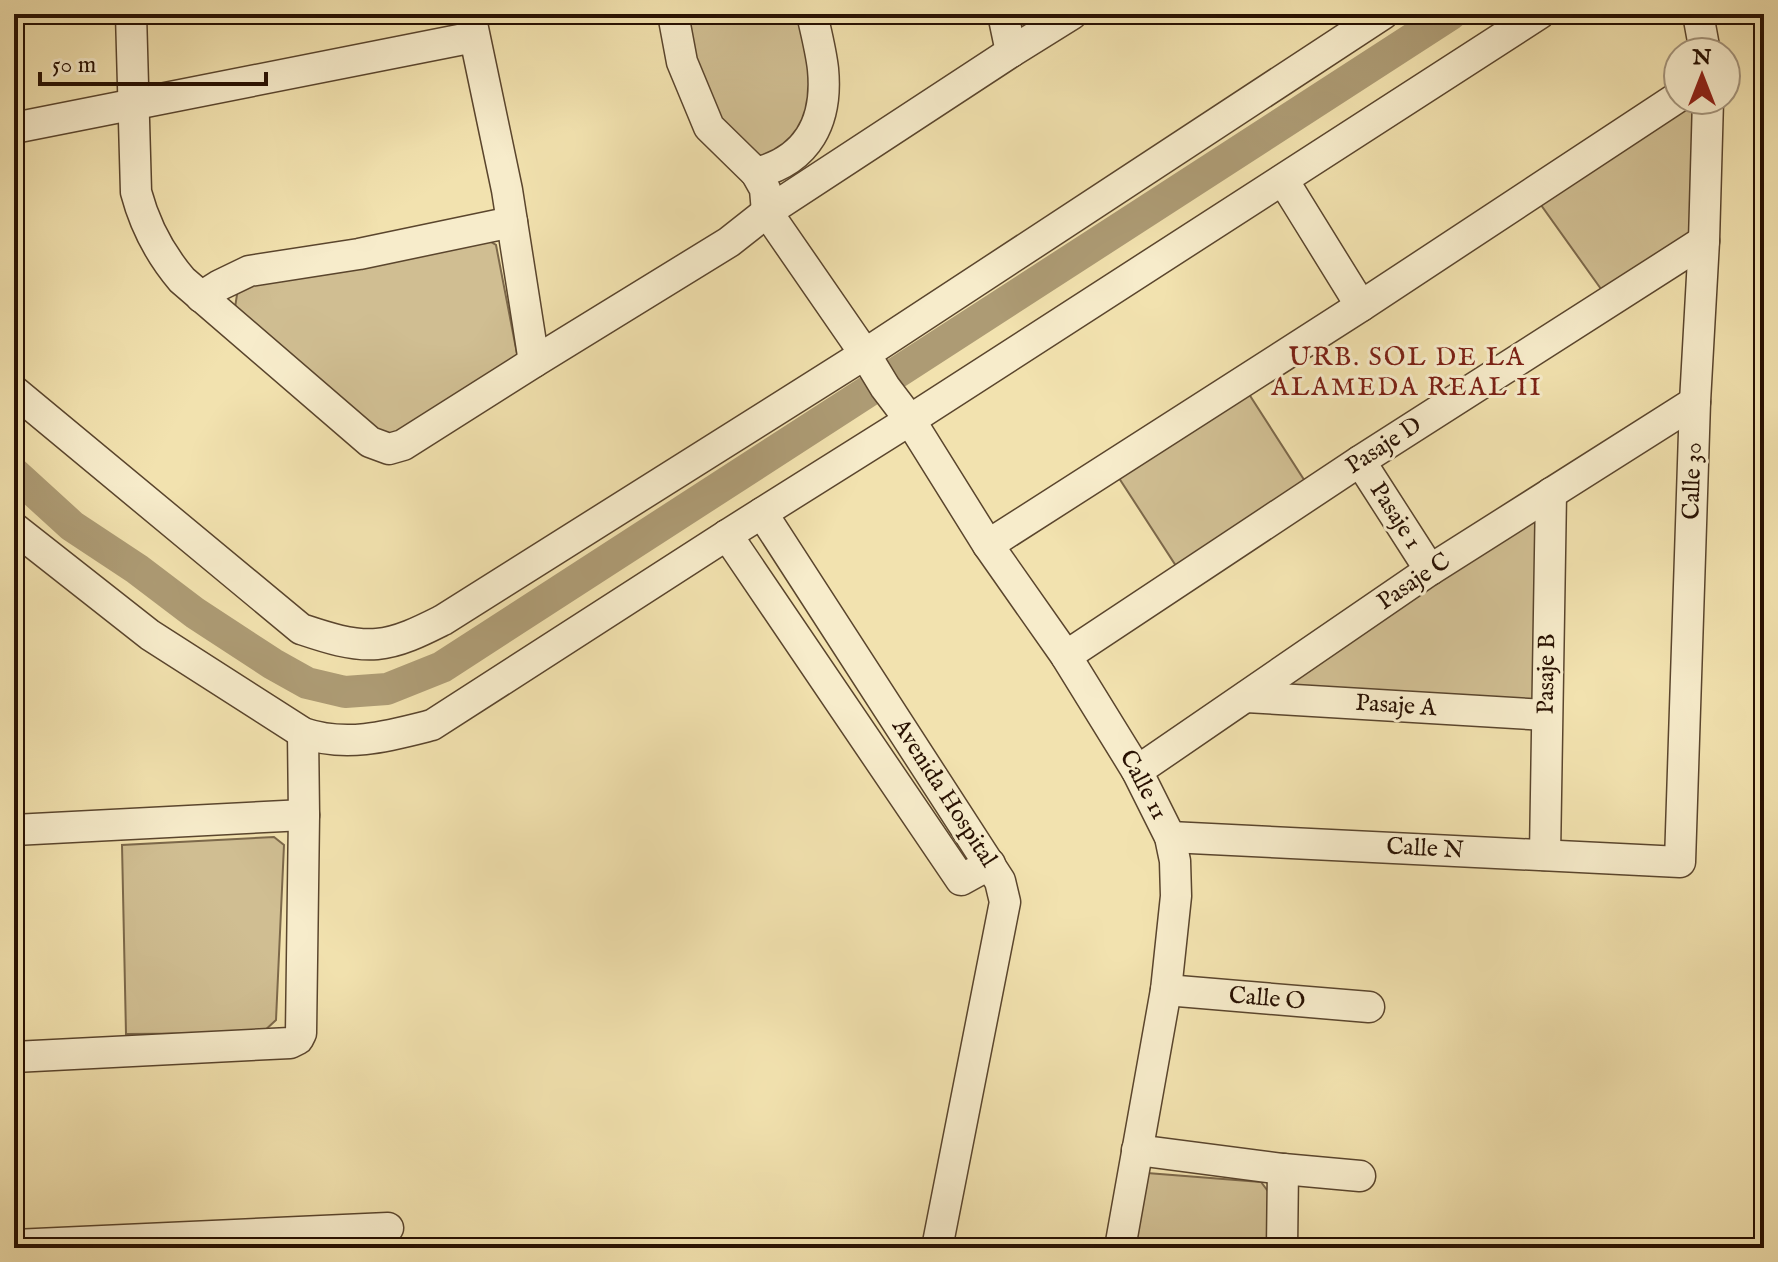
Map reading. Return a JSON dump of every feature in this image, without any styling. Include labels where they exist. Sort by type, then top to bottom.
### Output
[{"type":"street","points":[[131,14],[136,192],[142,216],[165,261],[201,297],[370,442],[389,449],[403,445],[729,242],[767,212],[1072,14]]},
{"type":"street","points":[[673,14],[682,62],[709,127],[756,173],[772,169],[796,155],[815,128],[824,90],[823,68],[812,14]]},
{"type":"street","points":[[1003,14],[1011,52]]},
{"type":"street","points":[[14,391],[301,629],[345,641],[378,644],[408,636],[443,620],[876,372],[1383,14]]},
{"type":"street","points":[[14,528],[150,635],[303,733],[330,740],[382,738],[432,725],[1539,14]]},
{"type":"street","points":[[1698,14],[1702,36]]},
{"type":"street","points":[[14,128],[134,104],[472,26],[507,190],[534,362]]},
{"type":"street","points":[[988,545],[1361,306],[1662,108]]},
{"type":"street","name":"Calle 30","points":[[1680,862],[1708,116]]},
{"type":"street","points":[[815,128],[830,153],[841,164]]},
{"type":"street","name":"Calle 11","points":[[756,173],[765,189],[767,212],[910,420],[988,545],[1066,656],[1137,771],[1170,837],[1175,861],[1176,896],[1166,990],[1120,1248]]},
{"type":"street","points":[[1283,180],[1361,306]]},
{"type":"street","points":[[201,297],[249,271],[359,254],[512,222]]},
{"type":"street","name":"Pasaje D","points":[[1066,656],[1360,461],[1704,241]]},
{"type":"street","name":"Pasaje C","points":[[1137,771],[1430,570],[1695,402]]},
{"type":"street","name":"Pasaje 1","points":[[1360,461],[1430,570]]},
{"type":"street","name":"Pasaje B","points":[[1545,855],[1551,493]]},
{"type":"street","name":"Avenida Hospital","points":[[762,513],[1000,881],[1005,902],[937,1248]]},
{"type":"street","name":"Avenida Hospital","points":[[727,535],[961,880],[990,864]]},
{"type":"street","name":"Pasaje A","points":[[1246,697],[1546,715]]},
{"type":"street","points":[[14,1057],[290,1043],[298,1039],[301,1033],[303,733]]},
{"type":"street","points":[[14,830],[304,815]]},
{"type":"street","name":"Calle N","points":[[1170,837],[1680,862]]},
{"type":"street","name":"Calle O","points":[[1166,990],[1369,1007]]},
{"type":"street","points":[[1137,1150],[1360,1176]]},
{"type":"street","points":[[1282,1248],[1283,1169]]},
{"type":"street","points":[[14,1245],[388,1228]]},
{"type":"shaded area","points":[[681,14],[798,14],[814,98],[796,147],[756,163],[713,120]]},
{"type":"shaded area","points":[[1662,115],[1702,116],[1697,236],[1606,296],[1536,198]]},
{"type":"shaded area","points":[[486,239],[496,245],[518,359],[385,441],[234,314],[238,288]]},
{"type":"shaded area","points":[[1247,391],[1310,489],[1180,572],[1117,475]]},
{"type":"shaded area","points":[[1546,503],[1538,710],[1255,689]]},
{"type":"shaded area","points":[[274,837],[284,845],[276,1020],[262,1033],[126,1034],[122,845]]},
{"type":"shaded area","points":[[1147,1173],[1261,1182],[1270,1194],[1268,1248],[1129,1248]]},
{"type":"waterway","points":[[14,473],[72,526],[273,664],[307,683],[345,692],[387,689],[442,667],[1451,14]]},
{"type":"district","name":"URB. SOL DE LA ALAMEDA REAL II","points":[[1407,372]]}]
